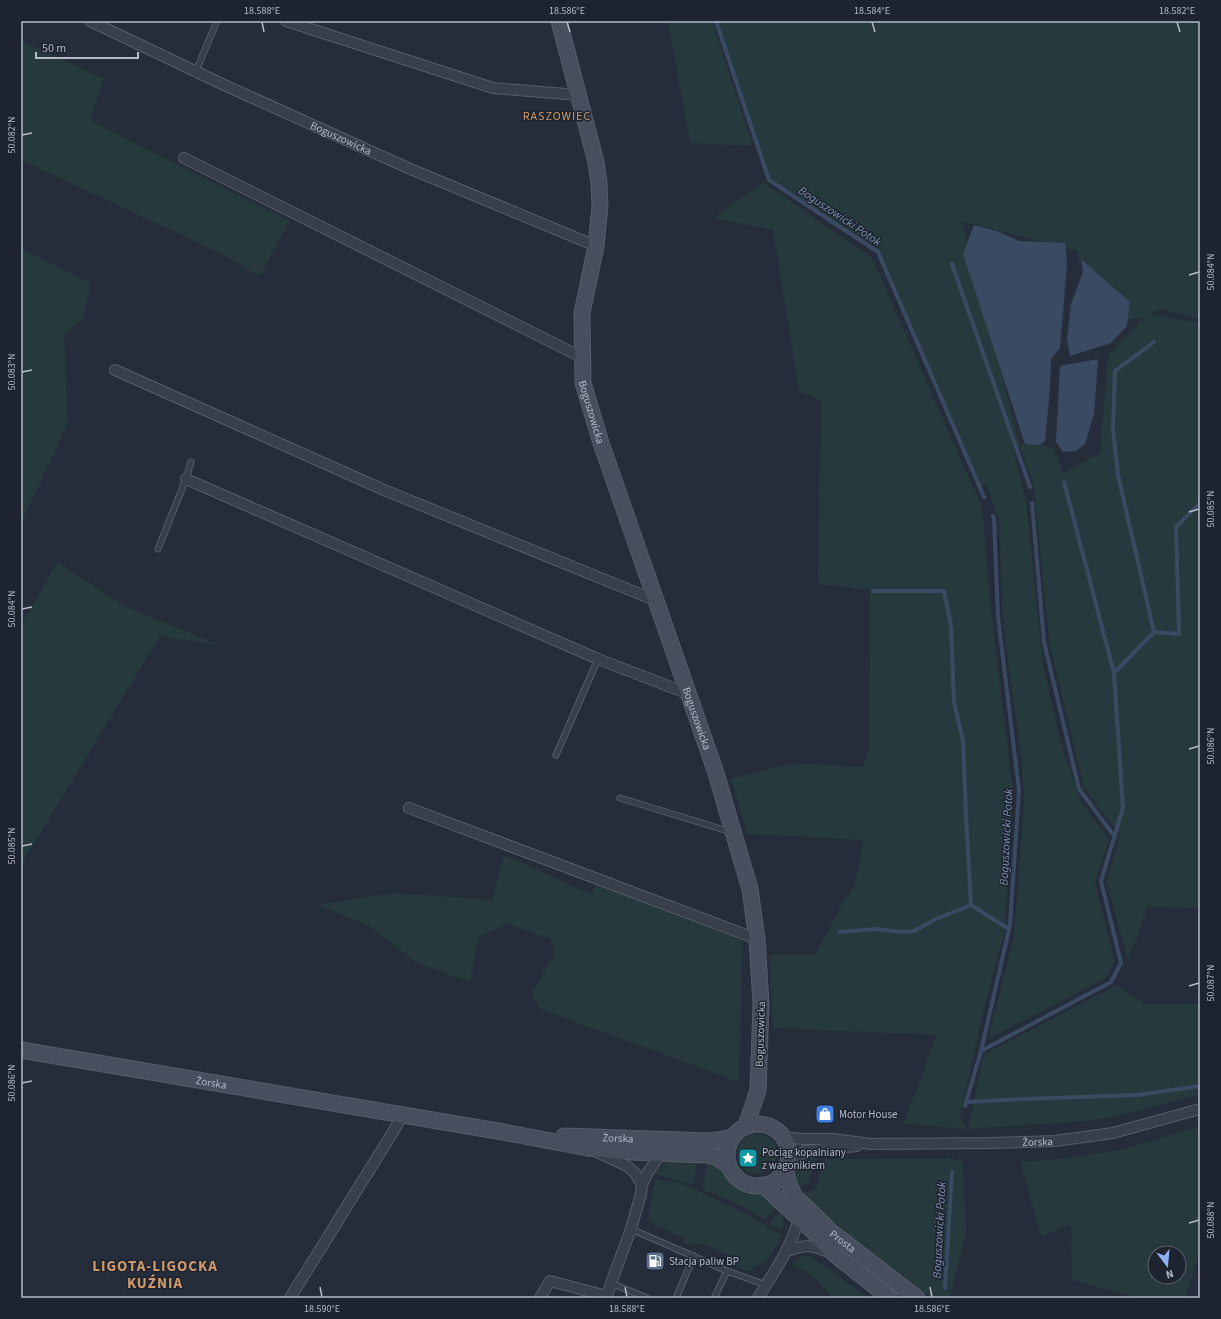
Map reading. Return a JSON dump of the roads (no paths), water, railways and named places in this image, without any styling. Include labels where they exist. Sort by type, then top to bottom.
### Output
[{"type":"main road","name":"Boguszowicka","points":[[559,21],[596,162],[599,183],[600,206],[596,246],[582,313],[583,383],[601,444],[715,770],[750,889],[757,939],[762,1004],[758,1090],[746,1126]]},
{"type":"main road","name":"Żorska","points":[[21,1050],[504,1132],[587,1148],[712,1156],[728,1165]]},
{"type":"main road","name":"Boguszowicka","points":[[758,1090],[770,1126]]},
{"type":"main road","points":[[759,1124],[770,1126],[777,1130],[783,1137],[788,1149],[786,1166],[776,1180],[763,1185],[753,1185],[743,1182],[733,1174],[728,1165],[727,1152],[732,1137],[740,1129],[746,1126],[759,1124]]},
{"type":"main road","name":"Żorska","points":[[504,1132],[666,1140],[714,1140],[732,1137]]},
{"type":"main road","name":"Prosta","points":[[786,1166],[790,1187],[795,1197],[830,1231],[916,1298]]},
{"type":"main road","name":"Prosta","points":[[763,1185],[816,1234],[834,1254],[890,1298]]},
{"type":"street","name":"Boguszowicka","points":[[90,21],[408,168],[596,246]]},
{"type":"street","points":[[286,21],[493,88],[578,95]]},
{"type":"street","points":[[184,158],[583,358]]},
{"type":"street","points":[[115,370],[384,490],[657,601]]},
{"type":"street","points":[[186,479],[598,659],[689,694]]},
{"type":"street","points":[[409,808],[757,939]]},
{"type":"street","name":"Żorska","points":[[786,1166],[804,1151],[871,1144],[991,1143],[1055,1140],[1113,1133],[1200,1109]]},
{"type":"street","points":[[290,1298],[402,1115]]},
{"type":"street","name":"Żorska","points":[[783,1137],[802,1139],[832,1139],[871,1144]]},
{"type":"street","name":"Żorska","points":[[587,1148],[627,1166],[635,1173],[642,1185]]},
{"type":"street","points":[[540,1298],[550,1281],[608,1296],[611,1283],[631,1229],[642,1185],[648,1172],[662,1153]]},
{"type":"street","points":[[758,1298],[787,1251],[799,1218]]},
{"type":"street","points":[[787,1251],[799,1247],[813,1246],[834,1254]]},
{"type":"lane","points":[[196,71],[217,21]]},
{"type":"lane","points":[[158,549],[186,479],[191,462]]},
{"type":"lane","points":[[556,756],[598,659]]},
{"type":"lane","points":[[620,798],[734,833]]},
{"type":"lane","points":[[631,1229],[726,1271],[766,1285]]},
{"type":"lane","points":[[676,1298],[694,1256]]},
{"type":"lane","points":[[714,1298],[726,1271]]},
{"type":"lane","points":[[611,1283],[647,1298]]},
{"type":"water","points":[[974,225],[997,231],[1019,241],[1065,243],[1067,264],[1060,348],[1051,359],[1045,441],[1040,445],[1025,444],[963,254]]},
{"type":"water","points":[[1081,259],[1130,302],[1127,326],[1111,343],[1070,356],[1067,339],[1071,304],[1083,272]]},
{"type":"water","points":[[1098,359],[1094,414],[1085,444],[1076,451],[1063,452],[1056,442],[1060,366]]},
{"type":"waterway","name":"Boguszowicki Potok","points":[[716,21],[769,180],[878,252],[984,497]]},
{"type":"waterway","points":[[952,264],[1030,487]]},
{"type":"waterway","points":[[1154,342],[1115,371],[1113,429],[1118,475],[1154,632]]},
{"type":"waterway","points":[[1064,482],[1114,673]]},
{"type":"waterway","points":[[1032,503],[1044,642],[1079,789],[1115,837]]},
{"type":"waterway","points":[[981,1051],[1111,982],[1121,963],[1101,881],[1123,808],[1114,673],[1154,632],[1179,634],[1176,527],[1200,503]]},
{"type":"waterway","name":"Boguszowicki Potok","points":[[965,1106],[981,1051],[1010,925],[1019,790],[998,617],[993,516]]},
{"type":"waterway","points":[[873,591],[944,591],[951,626],[954,702],[963,741],[971,905],[1009,929]]},
{"type":"waterway","points":[[840,932],[876,929],[903,932],[914,931],[934,920],[971,905]]},
{"type":"waterway","points":[[967,1102],[1137,1095],[1200,1086]]},
{"type":"waterway","name":"Boguszowicki Potok","points":[[945,1288],[952,1172]]},
{"type":"place","name":"Motor House","points":[[825,1114]]},
{"type":"place","name":"Pociąg kopalniany z wagonikiem","points":[[748,1158]]},
{"type":"place","name":"Stacja paliw BP","points":[[655,1261]]},
{"type":"district","name":"RASZOWIEC","points":[[557,116]]},
{"type":"district","name":"LIGOTA-LIGOCKA KUŹNIA","points":[[155,1274]]}]
